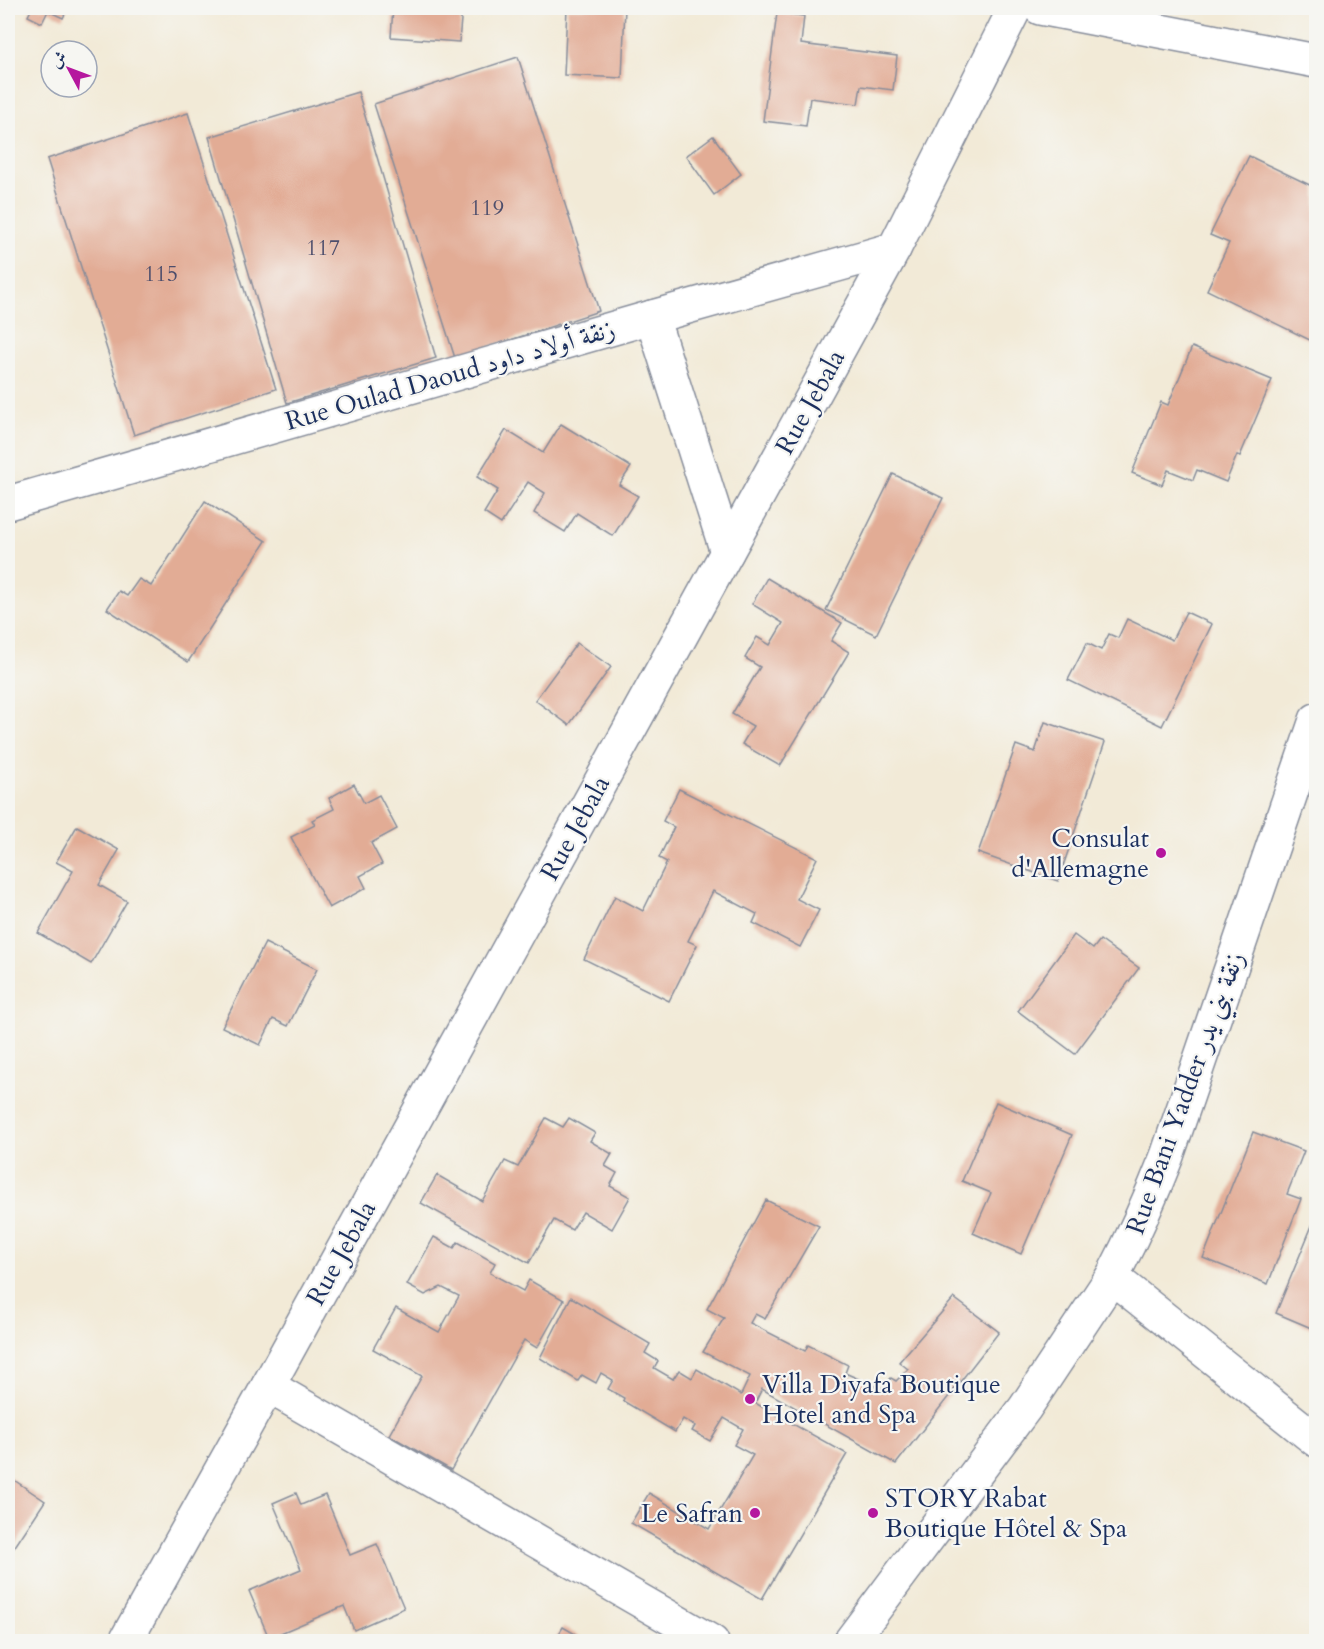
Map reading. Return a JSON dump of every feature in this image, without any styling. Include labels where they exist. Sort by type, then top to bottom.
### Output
[{"type":"street","name":"Rue Jebala","points":[[124,1641],[268,1386],[894,249],[1015,8]]},
{"type":"street","points":[[1040,8],[1317,61]]},
{"type":"street","name":"Rue Oulad Daoud زنقة أولاد داود","points":[[8,503],[894,249]]},
{"type":"street","points":[[652,317],[727,552]]},
{"type":"street","name":"Rue Bani Yadder زنقة بني يدر","points":[[850,1641],[1025,1408],[1112,1277],[1149,1203],[1167,1156],[1317,720]]},
{"type":"street","points":[[1112,1277],[1317,1440]]},
{"type":"street","points":[[268,1386],[712,1641]]},
{"type":"building","points":[[32,8],[68,8],[63,18],[48,11],[42,23],[28,16]]},
{"type":"building","points":[[393,8],[462,8],[459,42],[391,37]]},
{"type":"building","points":[[567,8],[625,8],[622,78],[564,75]]},
{"type":"building","points":[[777,13],[804,16],[801,44],[897,56],[893,90],[861,86],[858,104],[810,98],[806,126],[763,121]]},
{"type":"building","points":[[518,57],[599,311],[455,358],[374,104]]},
{"type":"building","points":[[358,92],[436,358],[287,403],[209,137]]},
{"type":"building","points":[[188,113],[276,389],[134,435],[47,159]]},
{"type":"building","points":[[713,136],[741,174],[714,195],[686,156]]},
{"type":"building","points":[[1249,156],[1316,188],[1316,343],[1207,290],[1229,243],[1210,235]]},
{"type":"building","points":[[1192,347],[1272,380],[1240,456],[1237,455],[1226,482],[1197,470],[1193,480],[1168,470],[1162,485],[1132,473],[1161,402],[1168,405]]},
{"type":"building","points":[[561,424],[631,467],[619,485],[638,496],[613,536],[577,513],[565,532],[534,513],[545,493],[528,482],[501,524],[484,513],[498,490],[477,477],[506,430],[543,453]]},
{"type":"building","points":[[893,474],[943,498],[876,635],[826,610]]},
{"type":"building","points":[[205,501],[266,541],[188,662],[107,609],[119,591],[127,596],[139,579],[151,586]]},
{"type":"building","points":[[767,578],[842,623],[831,641],[849,652],[780,766],[742,744],[753,726],[732,714],[760,667],[745,658],[757,637],[770,645],[783,623],[752,604]]},
{"type":"building","points":[[1186,612],[1212,624],[1162,726],[1068,680],[1087,643],[1101,650],[1109,634],[1118,638],[1127,619],[1172,640]]},
{"type":"building","points":[[577,643],[611,667],[569,725],[535,700]]},
{"type":"building","points":[[1045,722],[1105,742],[1058,881],[978,853],[1016,745],[1035,752]]},
{"type":"building","points":[[354,784],[364,803],[379,795],[397,829],[371,843],[382,864],[360,876],[366,888],[329,908],[291,837],[315,825],[312,820],[334,809],[329,798]]},
{"type":"building","points":[[679,789],[817,858],[797,899],[819,910],[800,947],[753,923],[757,914],[713,891],[688,941],[697,945],[669,1001],[584,959],[615,896],[643,911],[667,862],[659,858],[674,827],[663,821]]},
{"type":"building","points":[[77,826],[119,850],[99,885],[127,901],[91,964],[38,933],[73,871],[56,862]]},
{"type":"building","points":[[1074,935],[1093,949],[1100,940],[1139,968],[1075,1054],[1018,1011]]},
{"type":"building","points":[[265,943],[317,969],[288,1026],[273,1019],[260,1045],[222,1027]]},
{"type":"building","points":[[996,1102],[1072,1135],[1021,1254],[973,1233],[991,1193],[962,1181]]},
{"type":"building","points":[[546,1118],[563,1127],[569,1118],[595,1133],[590,1141],[612,1154],[605,1166],[617,1173],[610,1186],[630,1197],[612,1229],[583,1212],[572,1230],[554,1220],[529,1263],[421,1203],[437,1175],[482,1201],[505,1161],[518,1167]]},
{"type":"building","points":[[1253,1132],[1304,1151],[1287,1194],[1301,1199],[1268,1284],[1203,1258]]},
{"type":"building","points":[[766,1200],[819,1226],[765,1319],[755,1314],[750,1323],[805,1351],[808,1345],[848,1365],[845,1373],[882,1389],[891,1378],[896,1381],[908,1369],[899,1362],[954,1298],[999,1332],[896,1464],[762,1389],[755,1403],[847,1454],[762,1599],[631,1523],[649,1493],[709,1529],[753,1455],[734,1445],[743,1429],[724,1418],[710,1441],[692,1431],[695,1426],[683,1419],[675,1432],[623,1401],[624,1398],[608,1389],[613,1380],[601,1373],[596,1383],[582,1375],[578,1381],[540,1358],[571,1297],[650,1344],[645,1353],[658,1361],[654,1368],[673,1379],[679,1370],[692,1378],[697,1369],[741,1395],[750,1376],[703,1352],[724,1318],[707,1309]]},
{"type":"building","points":[[1316,1216],[1316,1330],[1276,1313]]},
{"type":"building","points":[[434,1237],[454,1248],[458,1242],[495,1263],[490,1273],[523,1291],[529,1280],[564,1300],[537,1348],[524,1340],[451,1470],[389,1435],[422,1376],[373,1349],[396,1308],[439,1332],[459,1296],[441,1287],[425,1295],[407,1285]]},
{"type":"building","points":[[8,1476],[45,1501],[12,1551],[8,1548]]},
{"type":"building","points":[[296,1493],[301,1505],[325,1495],[350,1555],[377,1544],[404,1608],[354,1630],[344,1606],[269,1638],[249,1591],[301,1569],[273,1503]]},
{"type":"building","points":[[563,1627],[589,1642],[554,1642]]},
{"type":"place","name":"Consulat d'Allemagne","points":[[1161,853]]},
{"type":"place","name":"Villa Diyafa Boutique Hotel and Spa","points":[[750,1399]]},
{"type":"place","name":"Le Safran","points":[[755,1513]]},
{"type":"place","name":"STORY Rabat Boutique Hôtel & Spa","points":[[873,1513]]}]
